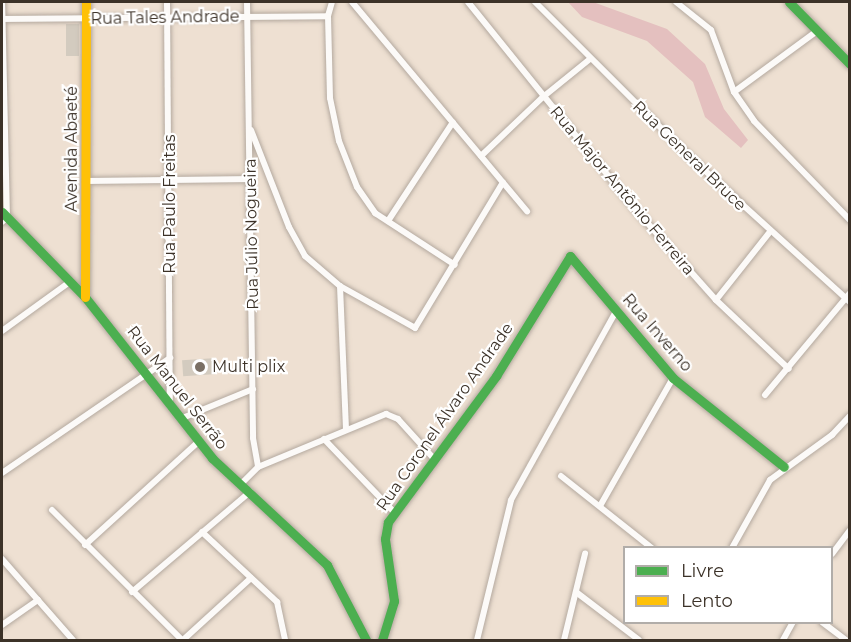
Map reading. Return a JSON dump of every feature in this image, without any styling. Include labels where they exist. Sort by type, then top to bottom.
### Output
[{"type":"street","points":[[2,2],[3,218]]},
{"type":"street","name":"Avenida Abaeté","points":[[85,297],[88,181],[86,2]]},
{"type":"street","name":"Rua Paulo Freitas","points":[[167,2],[170,407]]},
{"type":"street","name":"Rua Júlio Nogueira","points":[[247,2],[253,438],[258,467]]},
{"type":"street","points":[[332,2],[328,16],[330,98],[339,141],[366,203],[388,221],[455,265]]},
{"type":"street","points":[[352,2],[527,211]]},
{"type":"street","name":"Rua Major Antônio Ferreira","points":[[468,2],[543,97],[716,300],[789,369]]},
{"type":"street","name":"Rua General Bruce","points":[[535,2],[590,59],[769,233],[848,298]]},
{"type":"street","points":[[676,2],[717,39],[734,92],[780,153],[849,220]]},
{"type":"street","points":[[789,2],[849,64]]},
{"type":"street","name":"Rua Tales Andrade","points":[[2,19],[328,16]]},
{"type":"street","points":[[734,92],[817,31]]},
{"type":"street","points":[[481,156],[543,97],[590,59]]},
{"type":"street","points":[[388,221],[453,122]]},
{"type":"street","points":[[250,126],[298,245],[313,264],[340,286],[415,328],[503,182]]},
{"type":"street","points":[[88,181],[170,182],[251,179]]},
{"type":"street","name":"Rua Manuel Serrão","points":[[3,218],[85,297],[198,442],[327,565],[366,640]]},
{"type":"street","points":[[716,300],[769,233]]},
{"type":"street","name":"Rua Inverno","points":[[570,256],[673,378],[784,467]]},
{"type":"street","name":"Rua Coronel Álvaro Andrade","points":[[382,640],[394,601],[385,538],[395,513],[496,376],[570,256]]},
{"type":"street","points":[[2,332],[71,282]]},
{"type":"street","points":[[340,286],[346,429]]},
{"type":"street","points":[[765,395],[848,298]]},
{"type":"street","points":[[477,640],[505,519],[533,456],[616,311]]},
{"type":"street","points":[[2,473],[145,372],[170,358]]},
{"type":"street","points":[[600,506],[673,378]]},
{"type":"street","points":[[180,419],[253,389]]},
{"type":"street","points":[[240,484],[258,467],[346,429],[392,415],[435,460]]},
{"type":"street","points":[[733,546],[770,480],[784,467],[832,435],[849,416]]},
{"type":"street","points":[[324,439],[395,513]]},
{"type":"street","points":[[85,545],[198,442]]},
{"type":"street","points":[[561,476],[650,546]]},
{"type":"street","points":[[132,592],[250,492]]},
{"type":"street","points":[[52,510],[182,640],[252,578]]},
{"type":"street","points":[[833,551],[849,530]]},
{"type":"street","points":[[202,532],[277,602],[285,640]]},
{"type":"street","points":[[564,640],[585,554]]},
{"type":"street","points":[[2,559],[73,640]]},
{"type":"street","points":[[576,592],[639,640]]},
{"type":"street","points":[[2,625],[38,600]]},
{"type":"street","points":[[783,640],[792,624]]},
{"type":"street","points":[[825,624],[846,640]]},
{"type":"shaded area","points":[[568,2],[593,2],[667,29],[705,64],[724,109],[748,140],[741,148],[705,117],[693,82],[647,41],[582,17]]},
{"type":"building","points":[[66,24],[79,24],[79,56],[66,56]]},
{"type":"building","name":"Multi plix","points":[[216,358],[217,374],[183,376],[182,360]]},
{"type":"traffic: fast","points":[[789,2],[850,64]]},
{"type":"traffic: fast","points":[[2,212],[85,297],[212,458],[327,565],[366,640]]},
{"type":"traffic: fast","points":[[382,640],[394,601],[385,539],[388,522],[496,376],[570,256],[673,378],[784,467]]},
{"type":"traffic: slow","points":[[85,297],[86,2]]},
{"type":"place","name":"Multi plix","points":[[200,367]]}]
